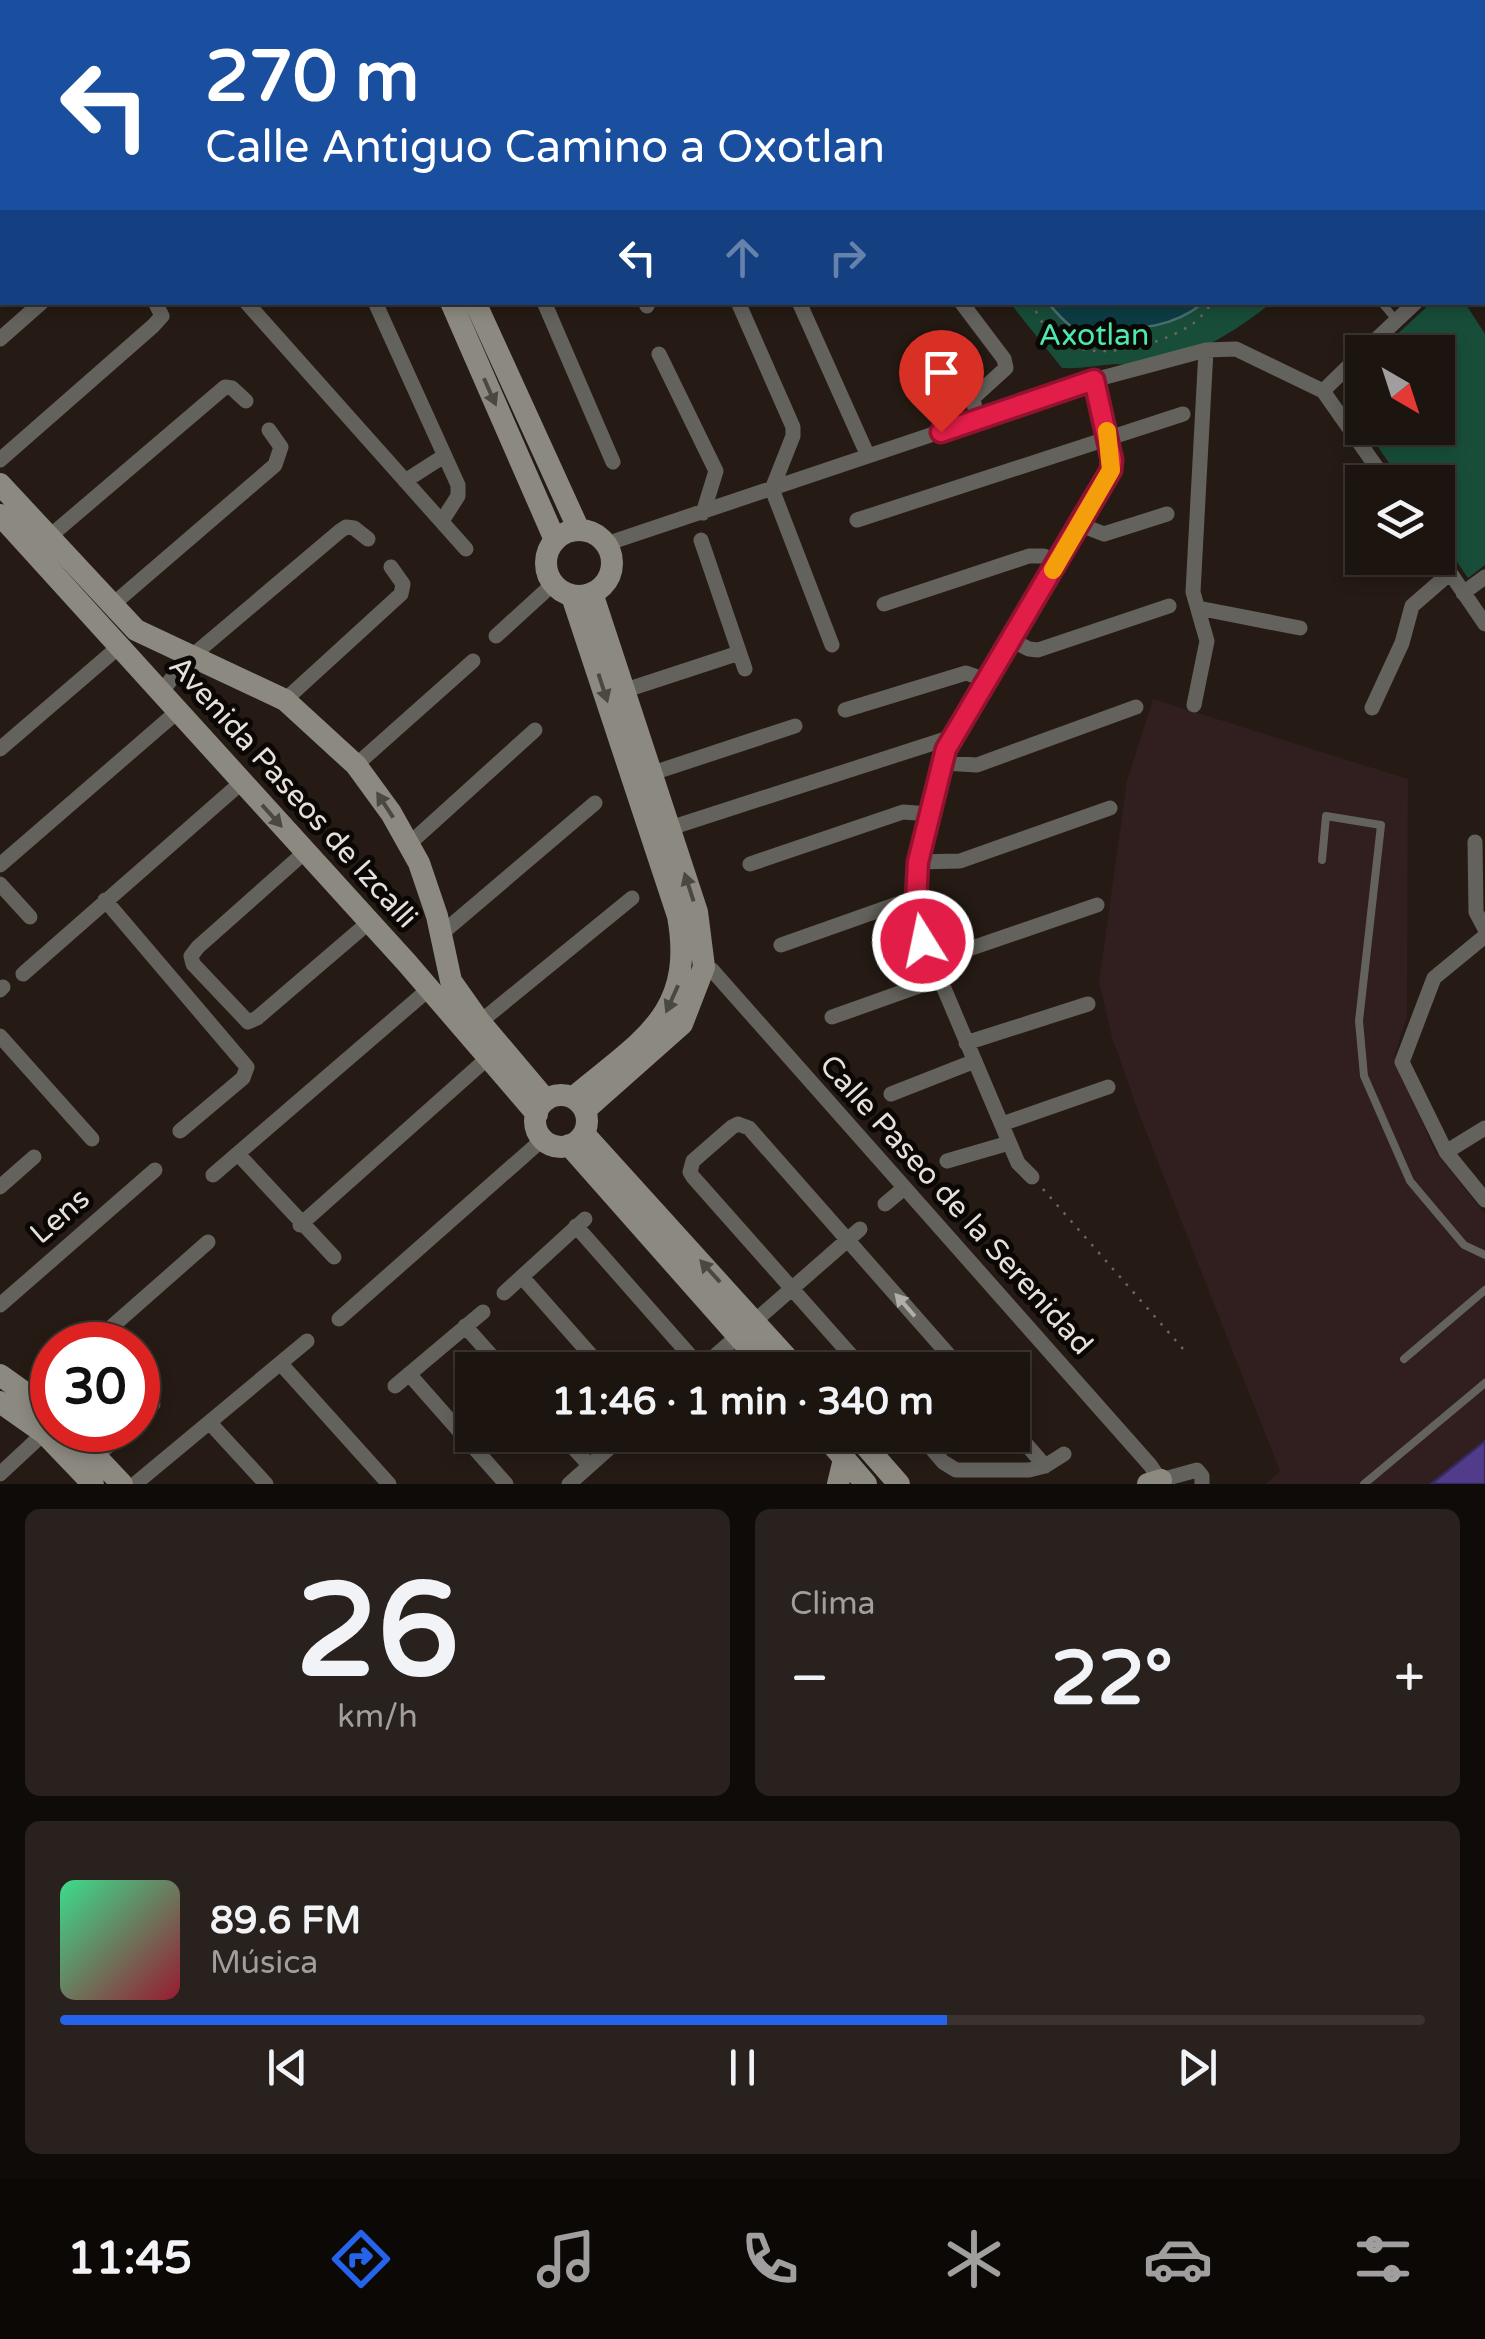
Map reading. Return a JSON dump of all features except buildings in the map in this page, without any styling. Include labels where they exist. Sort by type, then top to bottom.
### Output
[{"type":"street","points":[[0,339],[39,305]]},
{"type":"street","points":[[249,305],[466,548]]},
{"type":"street","points":[[376,305],[458,486],[458,496],[442,521]]},
{"type":"street","points":[[452,305],[555,540]]},
{"type":"street","points":[[477,305],[579,530]]},
{"type":"street","points":[[545,305],[613,462]]},
{"type":"street","points":[[739,305],[793,427],[772,489],[832,645]]},
{"type":"street","points":[[800,305],[868,456]]},
{"type":"street","points":[[964,305],[1006,368],[973,398],[978,419]]},
{"type":"street","points":[[1382,335],[1413,305]]},
{"type":"street","points":[[0,460],[159,309]]},
{"type":"street","points":[[606,544],[1094,380],[1206,350],[1236,350],[1323,391],[1375,465]]},
{"type":"street","points":[[1194,705],[1207,641],[1193,592],[1206,350]]},
{"type":"street","points":[[659,354],[716,471],[703,512]]},
{"type":"street","points":[[1323,391],[1345,370]]},
{"type":"street","points":[[1032,1176],[1018,1162],[1009,1143],[931,962],[915,920],[914,898],[918,862],[952,736],[1111,470],[1110,440],[1094,380]]},
{"type":"street","points":[[49,537],[225,387],[232,388],[246,401]]},
{"type":"street","points":[[857,520],[1183,414]]},
{"type":"street","points":[[110,606],[276,466],[281,448],[269,430]]},
{"type":"street","points":[[405,481],[444,456]]},
{"type":"street","name":"Avenida Paseos de Izcalli","points":[[0,484],[136,630],[285,700],[356,765],[419,863],[451,981],[541,1107]]},
{"type":"street","name":"Avenida Paseos de Izcalli","points":[[0,514],[368,923],[541,1107]]},
{"type":"street","points":[[1081,526],[1104,534],[1167,514]]},
{"type":"street","points":[[162,691],[178,669],[346,527],[368,539]]},
{"type":"street","points":[[496,636],[572,591],[608,578],[612,566],[606,544],[594,534],[579,530],[555,540],[549,548],[546,567],[572,591],[626,690],[653,773],[684,951],[678,986],[666,1012],[579,1104]]},
{"type":"street","points":[[626,690],[742,660],[701,540]]},
{"type":"street","points":[[884,604],[1029,556],[1044,556],[1056,563]]},
{"type":"street","points":[[285,700],[404,589],[390,568]]},
{"type":"street","points":[[1372,708],[1402,642],[1412,606],[1448,575]]},
{"type":"street","points":[[1451,575],[1485,624]]},
{"type":"street","points":[[1463,593],[1485,577]]},
{"type":"street","points":[[572,591],[661,831],[697,912],[704,967],[682,1024],[579,1104]]},
{"type":"street","points":[[1010,639],[1029,650],[1038,650],[1169,606]]},
{"type":"street","points":[[1198,608],[1300,628]]},
{"type":"street","points":[[0,750],[121,644]]},
{"type":"street","points":[[356,765],[473,662]]},
{"type":"street","points":[[846,710],[966,673],[986,680]]},
{"type":"street","points":[[942,763],[976,765],[1136,707]]},
{"type":"street","points":[[0,865],[178,710]]},
{"type":"street","points":[[653,773],[795,726]]},
{"type":"street","points":[[409,844],[535,730]]},
{"type":"street","points":[[661,831],[952,736]]},
{"type":"street","points":[[23,974],[242,782]]},
{"type":"street","points":[[407,964],[595,803]]},
{"type":"street","points":[[918,862],[960,861],[1110,808]]},
{"type":"street","points":[[750,864],[903,812],[930,814]]},
{"type":"street","points":[[1475,842],[1476,912],[1485,928]]},
{"type":"street","points":[[305,852],[190,956],[193,964],[248,1022],[368,923]]},
{"type":"street","points":[[0,884],[30,918]]},
{"type":"street","points":[[480,1022],[632,898]]},
{"type":"street","points":[[781,945],[914,898]]},
{"type":"street","points":[[105,900],[246,1067],[243,1078],[180,1131]]},
{"type":"street","points":[[931,962],[1097,905]]},
{"type":"street","points":[[1485,936],[1434,978],[1402,1062],[1446,1152],[1485,1200]]},
{"type":"street","name":"Calle Paseo de la Serenidad","points":[[704,967],[712,970],[1157,1483]]},
{"type":"street","points":[[832,1017],[939,979]]},
{"type":"street","points":[[213,1175],[429,989]]},
{"type":"street","points":[[966,1043],[1088,1004]]},
{"type":"street","points":[[0,1036],[92,1139]]},
{"type":"street","points":[[300,1225],[490,1056]]},
{"type":"street","points":[[892,1094],[975,1061]]},
{"type":"street","points":[[1002,1124],[1108,1086]]},
{"type":"street","points":[[559,1094],[579,1104],[588,1122],[577,1140],[560,1146],[543,1139],[537,1129],[541,1107],[559,1094]]},
{"type":"street","points":[[849,1352],[690,1172],[694,1161],[738,1124],[749,1128],[854,1234],[948,1352]]},
{"type":"street","points":[[1446,1152],[1485,1128]]},
{"type":"street","points":[[339,1319],[543,1139]]},
{"type":"street","points":[[577,1140],[746,1327],[776,1352]]},
{"type":"street","points":[[946,1161],[1009,1143]]},
{"type":"street","points":[[238,1154],[300,1225],[334,1257]]},
{"type":"street","points":[[0,1187],[34,1157]]},
{"type":"street","name":"Lens","points":[[0,1304],[156,1170]]},
{"type":"street","points":[[885,1204],[903,1189]]},
{"type":"street","points":[[504,1293],[581,1223],[686,1352]]},
{"type":"street","points":[[719,1352],[854,1234]]},
{"type":"street","points":[[117,1322],[208,1242]]},
{"type":"street","points":[[522,1277],[588,1352]]},
{"type":"street","points":[[395,1386],[483,1312]]},
{"type":"street","points":[[465,1326],[488,1352]]},
{"type":"street","points":[[746,1327],[759,1352]]},
{"type":"street","points":[[135,1484],[306,1340]]},
{"type":"street","points":[[281,1364],[389,1484]]},
{"type":"street","points":[[409,1374],[506,1484]]},
{"type":"street","points":[[0,1375],[30,1393]]},
{"type":"street","points":[[0,1402],[30,1414]]},
{"type":"street","points":[[210,1423],[266,1484]]},
{"type":"street","points":[[0,1474],[30,1442]]},
{"type":"street","points":[[1030,1449],[1045,1466]]},
{"type":"street","points":[[69,1452],[92,1484]]},
{"type":"street","points":[[93,1452],[122,1484]]},
{"type":"street","points":[[97,1456],[101,1452]]},
{"type":"street","points":[[577,1452],[589,1465]]},
{"type":"street","points":[[569,1484],[604,1452]]},
{"type":"street","points":[[838,1452],[866,1484]]},
{"type":"street","points":[[871,1452],[899,1484]]},
{"type":"street","points":[[934,1452],[956,1470],[1029,1470],[1045,1466],[1064,1454]]},
{"type":"street","points":[[838,1484],[844,1459]]},
{"type":"street","points":[[1157,1483],[1197,1470],[1202,1484]]},
{"type":"lane","points":[[1383,305],[1396,321]]},
{"type":"lane","points":[[1322,860],[1326,816],[1381,824],[1359,1021],[1364,1076],[1410,1181],[1464,1245],[1485,1256]]},
{"type":"lane","points":[[1404,1359],[1485,1290]]},
{"type":"lane","points":[[1364,1484],[1485,1384]]},
{"type":"path","points":[[1033,305],[1055,338],[1071,346],[1114,351],[1162,340],[1195,323],[1210,305]]},
{"type":"path","points":[[1032,1176],[1184,1350]]},
{"type":"shaded area","points":[[1153,699],[1408,779],[1407,1016],[1394,1057],[1434,1150],[1485,1214],[1485,1484],[1266,1484],[1280,1471],[1139,1114],[1112,1037],[1099,982],[1127,781]]},
{"type":"green space","name":"Axotlan","points":[[1012,305],[1268,305],[1213,342],[1164,362],[1062,368]]},
{"type":"green space","points":[[1429,305],[1466,305],[1485,334],[1485,565],[1468,578],[1455,559],[1455,465],[1390,465],[1377,445],[1455,445],[1455,335],[1396,335]]},
{"type":"water","points":[[1050,305],[1200,305],[1155,325],[1103,326],[1087,333],[1060,317]]},
{"type":"slow traffic","points":[[1053,570],[1111,470],[1107,431]]},
{"type":"route","points":[[923,941],[915,920],[918,862],[946,749],[1081,526],[1111,470],[1112,460],[1094,380],[941,432]]}]
